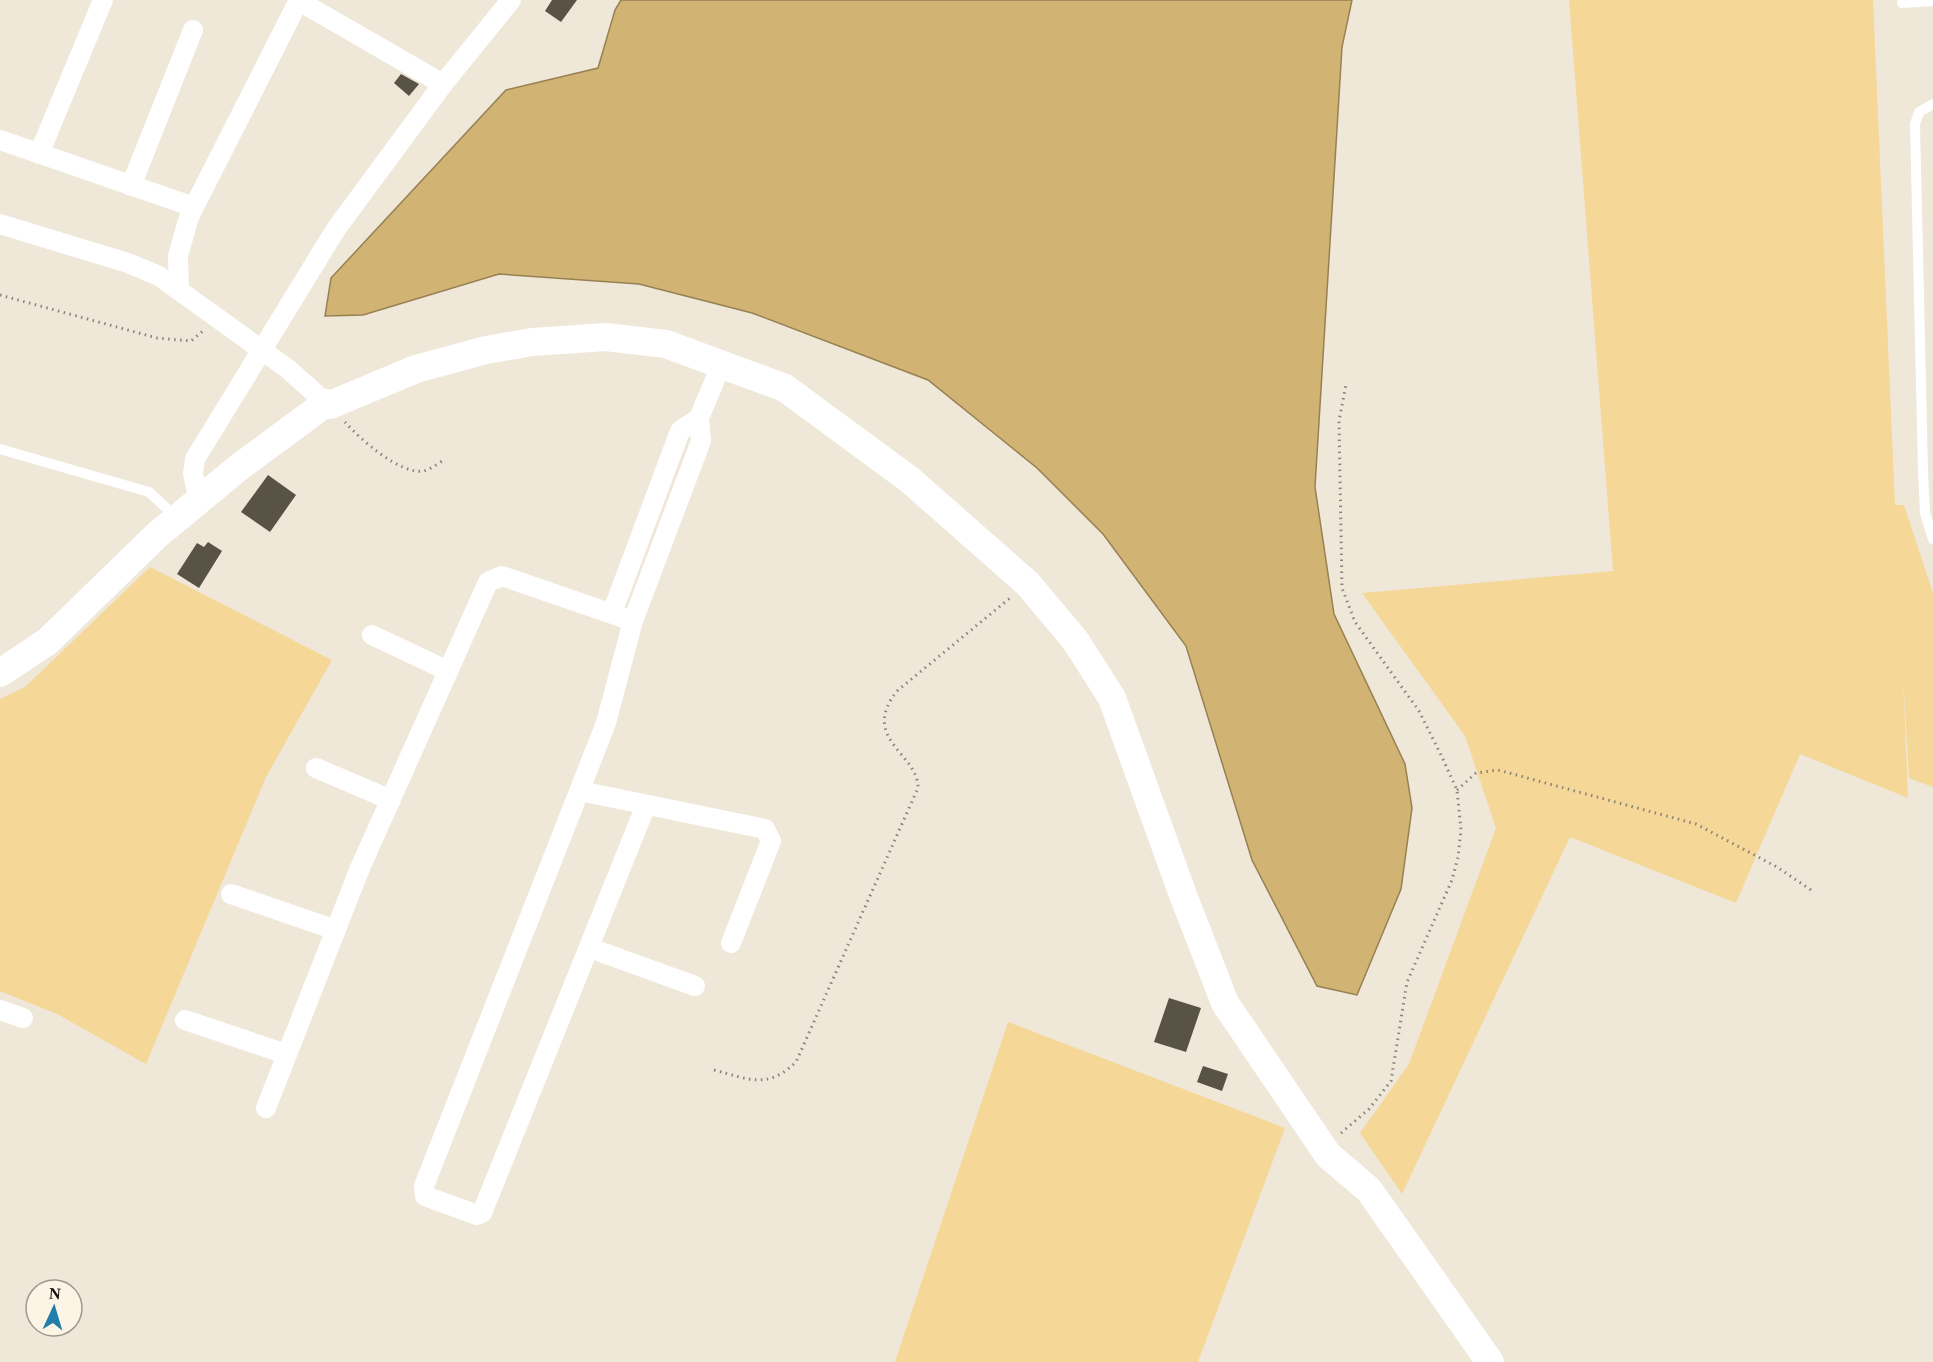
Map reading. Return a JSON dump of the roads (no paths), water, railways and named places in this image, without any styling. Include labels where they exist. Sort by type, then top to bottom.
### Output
[{"type":"street","points":[[39,154],[103,0]]},
{"type":"street","points":[[199,500],[193,474],[195,459],[336,229],[443,84],[511,0]]},
{"type":"street","points":[[179,290],[178,256],[194,207],[299,1],[443,84]]},
{"type":"street","points":[[131,186],[193,30]]},
{"type":"street","points":[[0,140],[194,207]]},
{"type":"street","points":[[0,224],[128,263],[159,276],[263,351],[328,404]]},
{"type":"street","points":[[0,673],[48,641],[177,518],[328,404],[416,369],[486,350],[532,342],[606,337],[666,344],[785,388],[910,480],[1028,584],[1075,640],[1112,698],[1183,896],[1225,1004],[1323,1148],[1356,1181],[1369,1190],[1490,1362]]},
{"type":"street","points":[[646,805],[482,1213],[477,1215],[425,1196],[424,1186],[606,723],[633,621],[701,441],[699,418],[722,363]]},
{"type":"street","points":[[612,613],[680,430],[699,418]]},
{"type":"street","points":[[266,1108],[336,930],[488,582],[502,576],[633,621]]},
{"type":"street","points":[[372,635],[448,671]]},
{"type":"street","points":[[316,768],[391,800]]},
{"type":"street","points":[[580,791],[765,829],[770,834],[771,841],[731,943]]},
{"type":"street","points":[[231,894],[336,930]]},
{"type":"street","points":[[590,948],[695,986]]},
{"type":"street","points":[[0,1010],[22,1018]]},
{"type":"street","points":[[185,1020],[286,1054]]},
{"type":"street","points":[[1356,1181],[1360,1196],[1470,1362]]},
{"type":"lane","points":[[1902,3],[1933,1]]},
{"type":"lane","points":[[1933,104],[1919,112],[1915,124],[1929,512],[1933,539]]},
{"type":"lane","points":[[0,449],[149,492],[177,518]]}]
